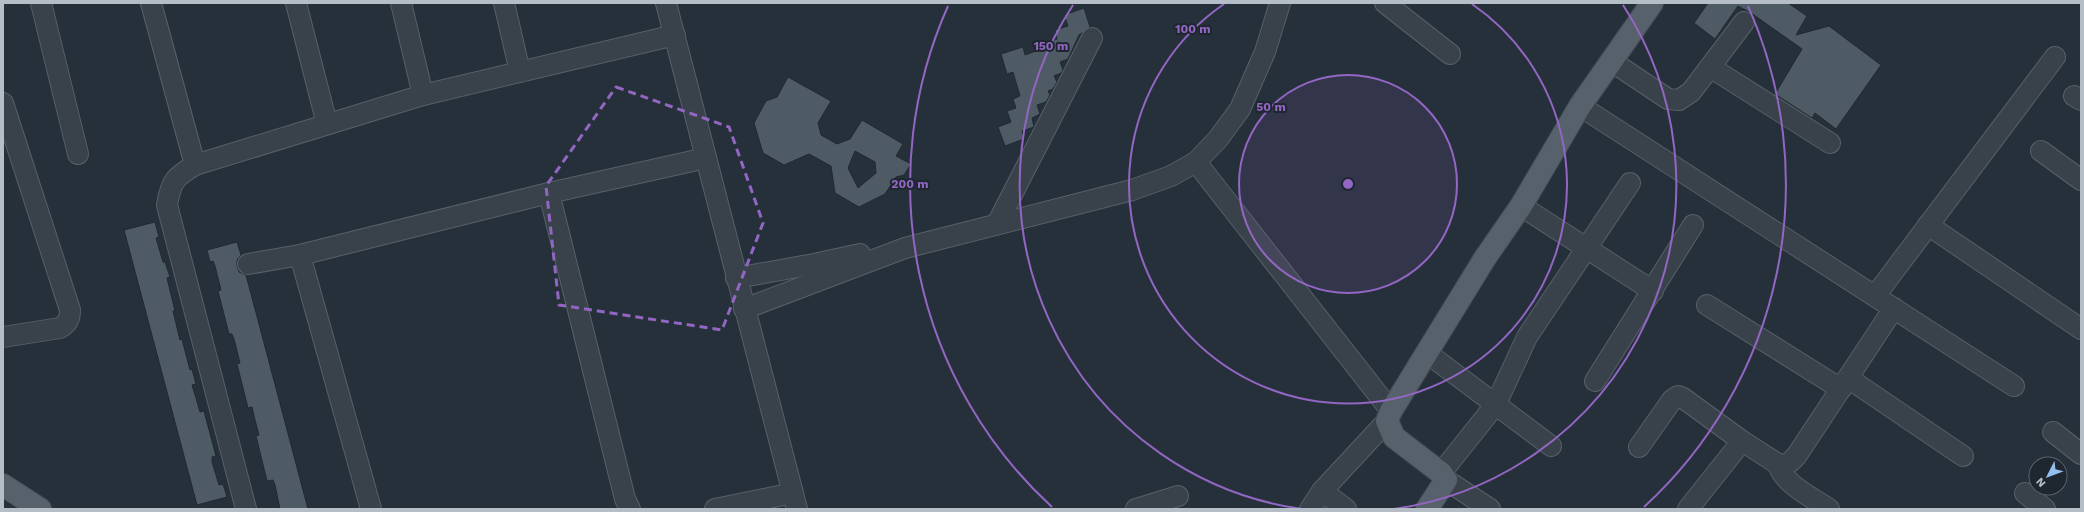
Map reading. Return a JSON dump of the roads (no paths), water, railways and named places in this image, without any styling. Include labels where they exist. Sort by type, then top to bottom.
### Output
[{"type":"main road","points":[[1427,509],[1443,476],[1394,437],[1389,416],[1485,258],[1520,206],[1580,106],[1652,3]]},
{"type":"main road","points":[[3,485],[40,509]]},
{"type":"street","points":[[41,3],[78,154]]},
{"type":"street","points":[[151,3],[195,165]]},
{"type":"street","points":[[296,3],[327,124]]},
{"type":"street","points":[[401,3],[423,95]]},
{"type":"street","points":[[504,3],[520,72]]},
{"type":"street","points":[[666,3],[744,309],[795,501],[715,509]]},
{"type":"street","points":[[744,309],[906,248],[1132,190],[1171,176],[1196,162],[1218,139],[1240,109],[1265,52],[1280,3]]},
{"type":"street","points":[[1385,3],[1450,54]]},
{"type":"street","points":[[1611,61],[1668,99],[1679,100],[1692,92],[1744,22]]},
{"type":"street","points":[[246,509],[167,205],[170,188],[177,176],[195,165],[423,95],[675,35]]},
{"type":"street","points":[[997,224],[1092,38]]},
{"type":"street","points":[[1875,296],[2055,57]]},
{"type":"street","points":[[1710,67],[1830,142]]},
{"type":"street","points":[[3,103],[70,310],[70,318],[67,323],[60,328],[3,337]]},
{"type":"street","points":[[1580,106],[2014,386]]},
{"type":"street","points":[[2041,151],[2081,180]]},
{"type":"street","points":[[248,264],[300,255],[549,193],[706,158]]},
{"type":"street","points":[[1196,162],[1389,416],[1322,491],[1310,509]]},
{"type":"street","points":[[1490,509],[1443,476],[1496,404],[1527,337],[1630,183]]},
{"type":"street","points":[[549,193],[625,499],[630,509]]},
{"type":"street","points":[[1520,206],[1586,250],[1653,291]]},
{"type":"street","points":[[1595,381],[1653,291],[1693,225]]},
{"type":"street","points":[[1928,225],[2081,329]]},
{"type":"street","points":[[736,278],[814,264],[872,251],[906,248]]},
{"type":"street","points":[[300,255],[371,509]]},
{"type":"street","points":[[1707,305],[1845,383],[1963,456]]},
{"type":"street","points":[[1639,447],[1672,400],[1678,396],[1683,398],[1742,441],[1778,464],[1784,465],[1790,463],[1797,455],[1894,308]]},
{"type":"street","points":[[1427,353],[1551,446]]},
{"type":"street","points":[[2052,432],[2081,454]]},
{"type":"street","points":[[1688,509],[1742,441]]},
{"type":"street","points":[[1778,464],[1780,470],[1789,482],[1829,509]]},
{"type":"street","points":[[1322,491],[1346,509]]},
{"type":"street","points":[[2025,494],[2045,509]]},
{"type":"street","points":[[1136,509],[1178,496]]}]
